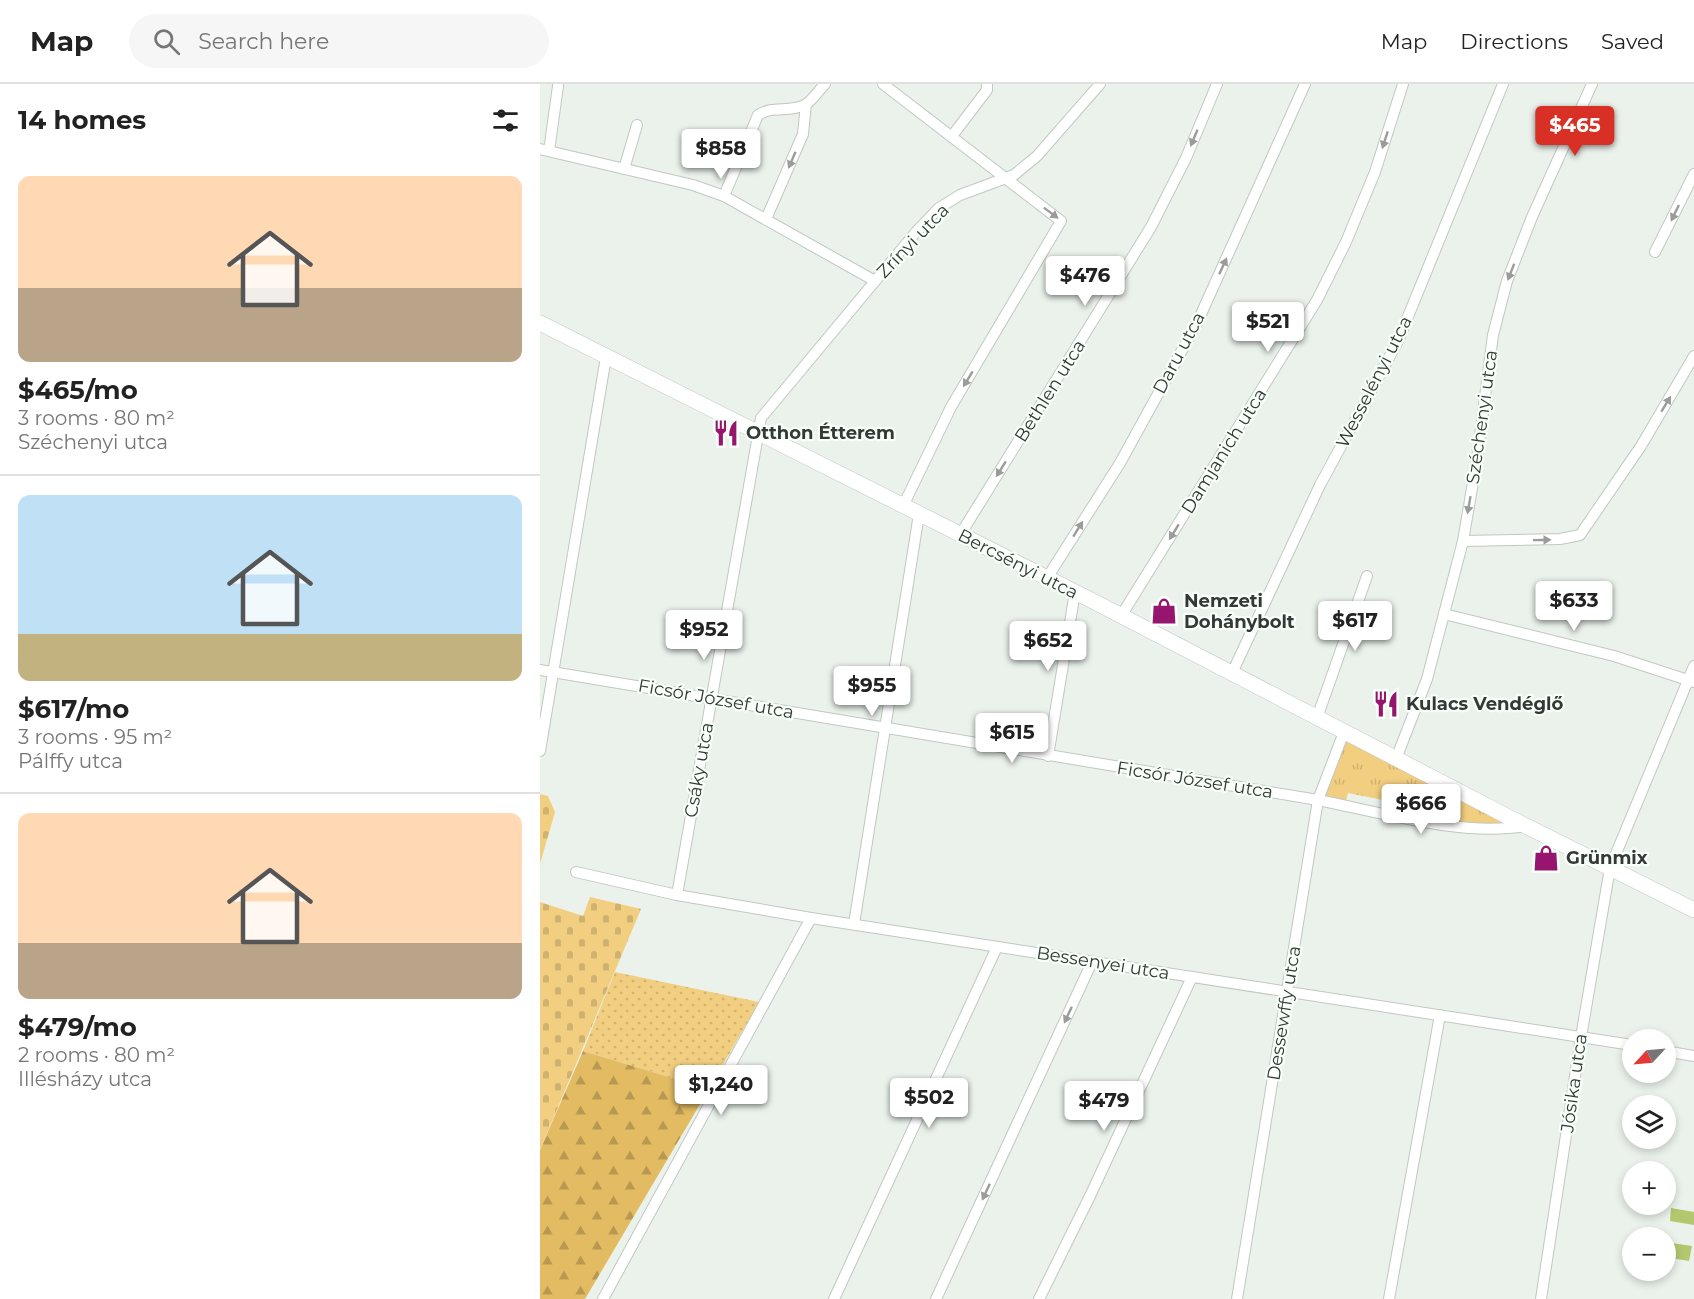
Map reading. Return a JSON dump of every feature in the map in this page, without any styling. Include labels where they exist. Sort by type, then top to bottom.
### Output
[{"type":"street","points":[[724,196],[758,115],[767,109],[787,110],[806,104],[825,84]]},
{"type":"street","points":[[883,84],[1061,221],[951,407],[903,506]]},
{"type":"street","name":"Zrínyi utca","points":[[757,433],[761,418],[939,208],[960,195],[1014,175],[1037,156],[1100,84]]},
{"type":"street","name":"Bethlen utca","points":[[960,535],[1151,227],[1186,158],[1217,84]]},
{"type":"street","name":"Daru utca","points":[[1047,578],[1120,463],[1197,323],[1305,84]]},
{"type":"street","name":"Damjanich utca","points":[[1121,616],[1317,300],[1346,242],[1375,172],[1403,84]]},
{"type":"street","name":"Wesselényi utca","points":[[1232,673],[1320,485],[1398,341],[1503,84]]},
{"type":"street","name":"Széchenyi utca","points":[[1396,759],[1427,679],[1463,541],[1477,459],[1493,335],[1507,282],[1532,217],[1592,84]]},
{"type":"street","points":[[558,86],[544,150],[693,185],[724,196],[875,281]]},
{"type":"street","points":[[952,136],[989,86]]},
{"type":"street","points":[[766,219],[803,134],[806,104]]},
{"type":"street","points":[[624,169],[637,125]]},
{"type":"street","points":[[1655,252],[1694,174]]},
{"type":"street","name":"Bercsényi utca","points":[[540,323],[1075,592],[1526,826],[1694,910]]},
{"type":"street","points":[[1463,541],[1560,539],[1580,535],[1641,446],[1694,356]]},
{"type":"street","points":[[540,751],[606,357]]},
{"type":"street","name":"Csáky utca","points":[[677,895],[757,433]]},
{"type":"street","points":[[854,924],[919,514]]},
{"type":"street","points":[[1317,718],[1367,576]]},
{"type":"street","points":[[1048,756],[1075,592]]},
{"type":"street","points":[[1444,614],[1614,656],[1691,681]]},
{"type":"street","name":"Jósika utca","points":[[1541,1299],[1581,1037],[1610,868],[1691,681],[1694,666]]},
{"type":"street","name":"Ficsór József utca","points":[[540,670],[1318,800]]},
{"type":"street","name":"Dessewffy utca","points":[[1237,1299],[1318,800],[1344,732]]},
{"type":"street","points":[[1318,800],[1436,824],[1496,829],[1526,826]]},
{"type":"street","name":"Bessenyei utca","points":[[576,872],[677,895],[812,918],[1622,1043]]},
{"type":"street","points":[[603,1299],[812,918]]},
{"type":"street","points":[[834,1299],[997,947]]},
{"type":"street","points":[[936,1299],[1092,962]]},
{"type":"street","points":[[1039,1299],[1090,1196],[1192,977]]},
{"type":"street","points":[[1389,1299],[1440,1015]]},
{"type":"street","points":[[1676,1053],[1694,1056]]},
{"type":"green space","points":[[1344,732],[1525,826],[1510,828],[1391,815],[1393,802],[1348,793],[1345,805],[1318,800]]},
{"type":"green space","points":[[540,794],[548,796],[555,812],[540,864]]},
{"type":"green space","points":[[590,897],[641,909],[540,1150],[540,902],[583,916]]},
{"type":"green space","points":[[615,972],[759,1002],[709,1089],[583,1051]]},
{"type":"green space","points":[[583,1051],[709,1089],[585,1299],[540,1299],[540,1150]]},
{"type":"building","points":[[1676,1209],[1694,1212],[1694,1225],[1670,1221],[1670,1215],[1676,1215]]},
{"type":"building","points":[[1676,1244],[1692,1246],[1689,1261],[1676,1259]]},
{"type":"place","name":"Otthon Étterem","points":[[726,433]]},
{"type":"place","name":"Nemzeti Dohánybolt","points":[[1164,611]]},
{"type":"place","name":"Kulacs Vendéglő","points":[[1386,704]]},
{"type":"place","name":"Grünmix","points":[[1546,858]]}]
